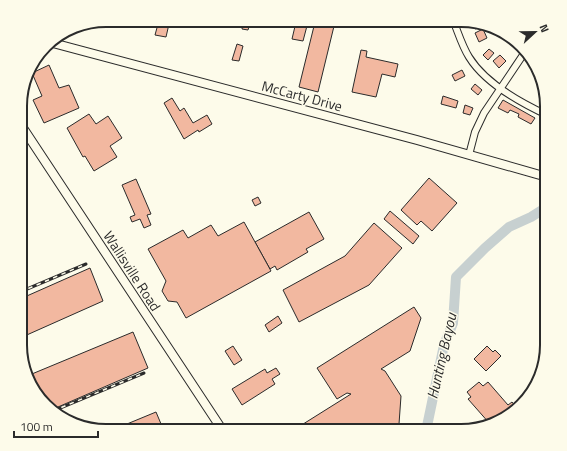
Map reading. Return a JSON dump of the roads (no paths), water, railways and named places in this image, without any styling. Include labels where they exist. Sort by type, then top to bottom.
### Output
[{"type":"main road","name":"McCarty Drive","points":[[57,44],[540,173]]},
{"type":"main road","name":"Wallisville Road","points":[[27,134],[218,424]]},
{"type":"street","points":[[456,27],[468,56],[477,68],[488,79],[540,112]]},
{"type":"street","points":[[469,155],[484,113],[522,56]]},
{"type":"waterway","name":"Hunting Bayou","points":[[427,424],[444,345],[453,323],[456,277],[509,227],[540,211]]},
{"type":"railway","points":[[27,289],[86,264]]},
{"type":"railway","points":[[59,409],[144,373]]}]
